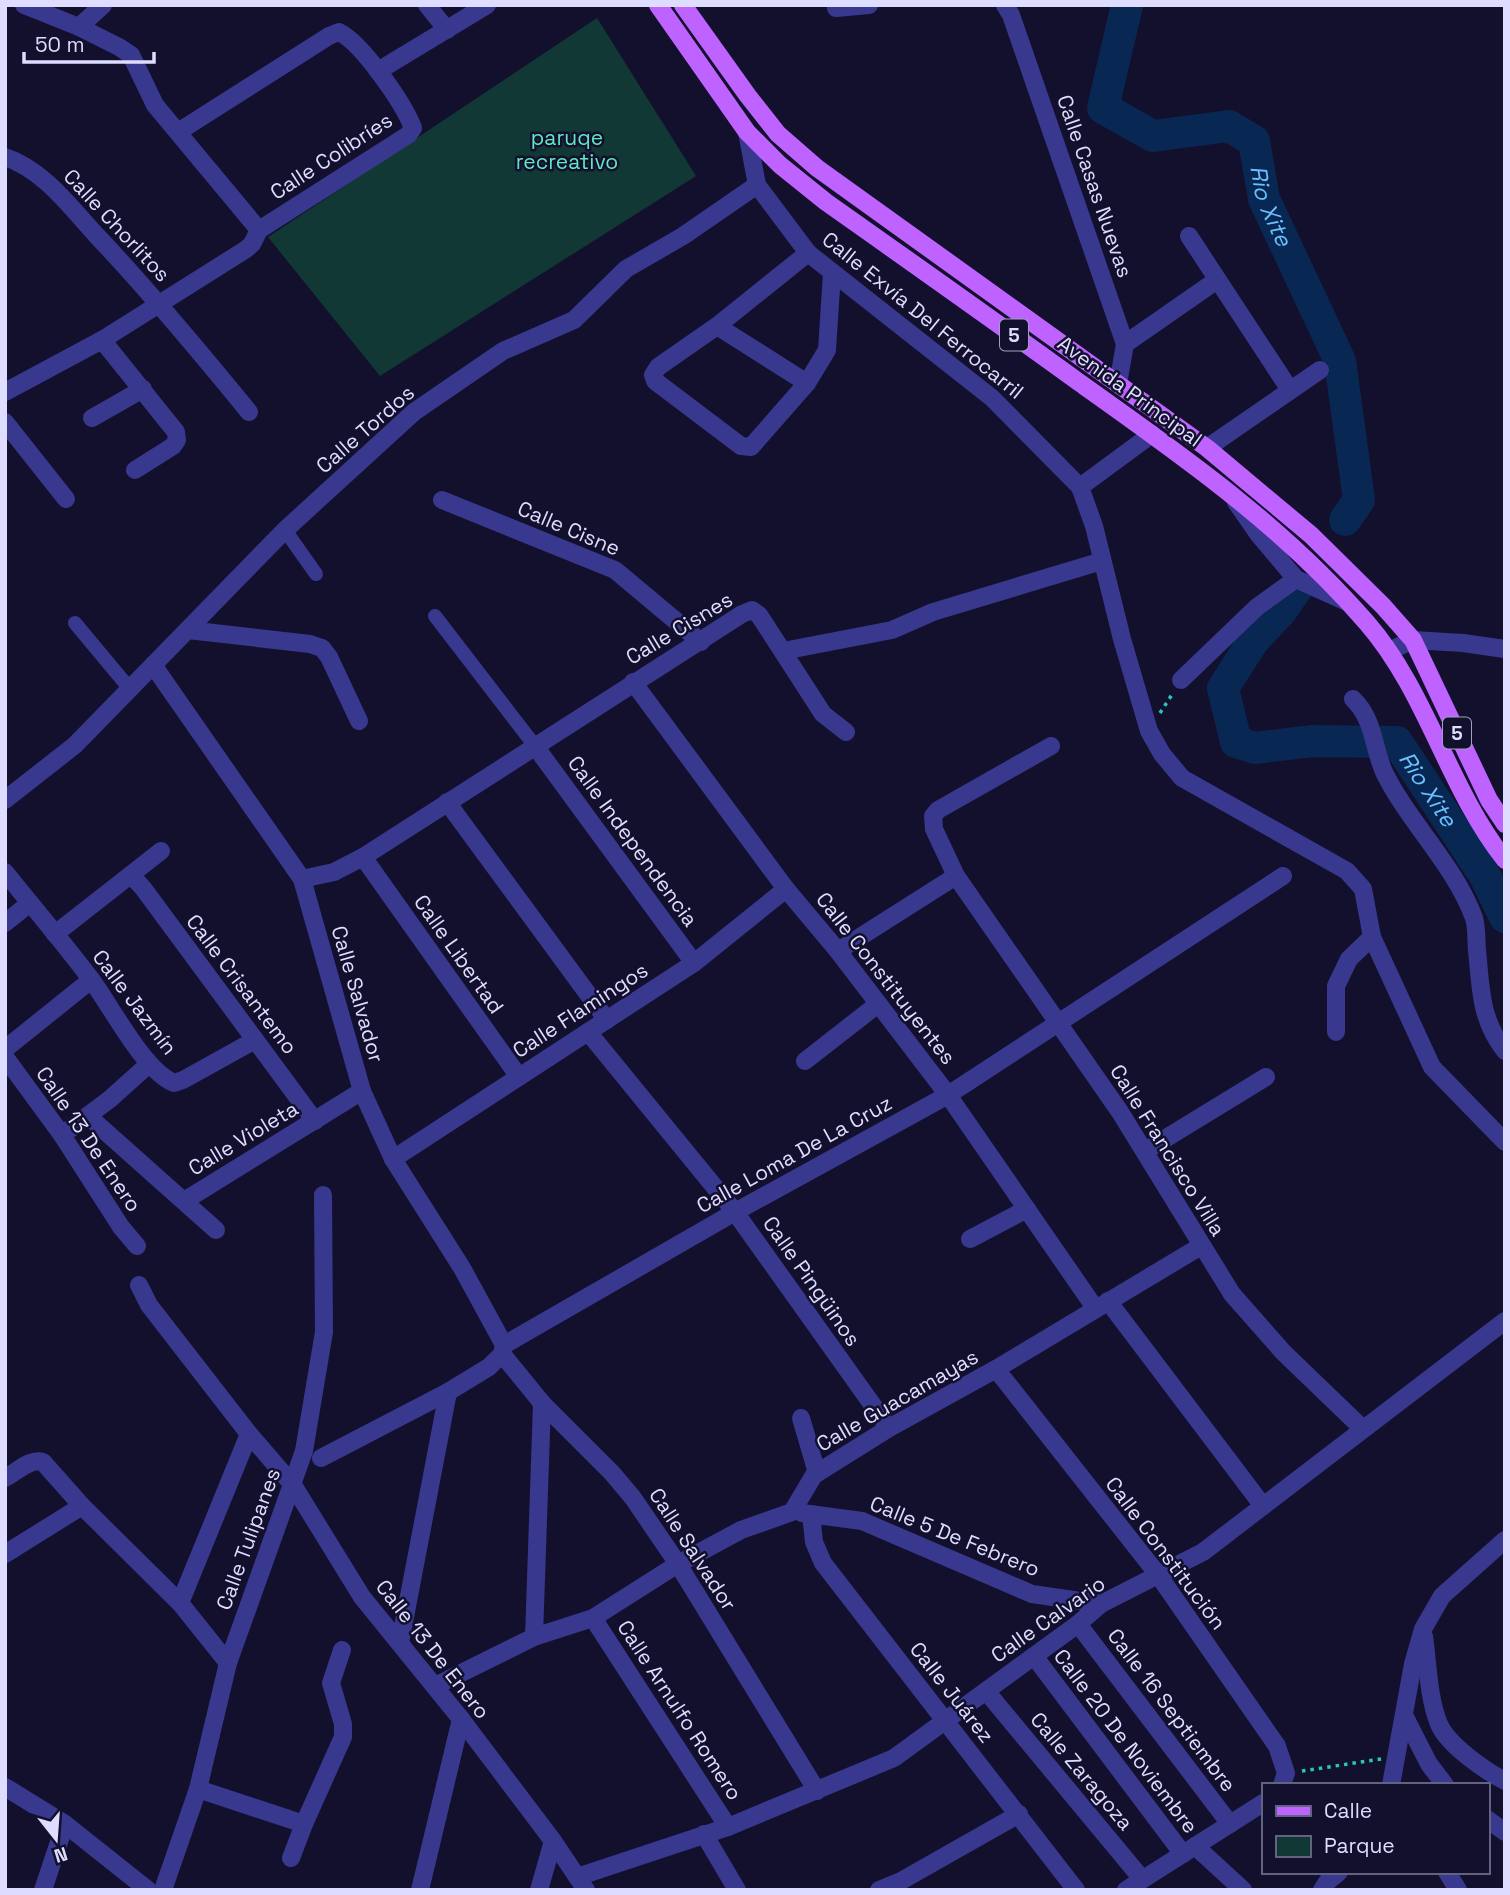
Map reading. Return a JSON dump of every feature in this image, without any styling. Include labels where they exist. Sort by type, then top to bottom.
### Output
[{"type":"main road","name":"Avenida Principal","points":[[658,5],[747,132],[779,164],[826,202],[1225,488],[1297,550],[1349,603],[1389,651]]},
{"type":"main road","name":"Avenida Principal","points":[[683,5],[771,125],[817,169],[1207,448],[1311,535],[1383,606],[1413,640]]},
{"type":"main road","name":"5","points":[[1413,640],[1489,800],[1505,824]]},
{"type":"main road","name":"5","points":[[1389,651],[1474,815],[1505,860]]},
{"type":"street","points":[[24,5],[79,27],[131,55],[155,105],[259,230]]},
{"type":"street","points":[[79,27],[103,5]]},
{"type":"street","points":[[427,5],[447,30]]},
{"type":"street","points":[[378,71],[487,5]]},
{"type":"street","points":[[836,8],[869,5]]},
{"type":"street","name":"Calle Casas Nuevas","points":[[1005,5],[1011,15],[1125,344],[1118,384]]},
{"type":"street","name":"Calle Colibríes","points":[[178,132],[339,32],[349,37],[378,71],[409,118],[412,128],[408,135],[259,230]]},
{"type":"street","points":[[747,132],[757,185]]},
{"type":"street","name":"Calle Chorlitos","points":[[5,158],[15,161],[48,184],[160,304],[245,250],[252,244],[259,230]]},
{"type":"street","name":"Calle Exvía Del Ferrocarril","points":[[757,185],[808,253],[992,398],[1080,487],[1094,526],[1149,731],[1162,754],[1182,778],[1348,871],[1363,889],[1372,937],[1432,1067],[1505,1143]]},
{"type":"street","name":"Calle Tordos","points":[[5,800],[75,745],[285,530],[414,412],[503,351],[574,320],[626,270],[683,236],[757,185]]},
{"type":"street","points":[[1189,236],[1290,390]]},
{"type":"street","points":[[808,253],[718,326],[658,367],[653,375],[655,381],[741,446],[751,447],[807,383],[827,350],[832,273]]},
{"type":"street","points":[[1125,344],[1217,279]]},
{"type":"street","points":[[5,392],[102,340],[160,304],[249,412]]},
{"type":"street","points":[[718,326],[807,383]]},
{"type":"street","points":[[102,340],[176,432],[177,440],[173,446],[135,470]]},
{"type":"street","points":[[1207,448],[1320,370]]},
{"type":"street","points":[[92,418],[143,389]]},
{"type":"street","points":[[5,422],[66,499]]},
{"type":"street","points":[[1080,487],[1152,434]]},
{"type":"street","points":[[1225,488],[1259,535],[1296,579],[1349,603]]},
{"type":"street","name":"Calle Cisne","points":[[442,500],[615,570],[701,642]]},
{"type":"street","points":[[285,530],[316,574]]},
{"type":"street","points":[[846,732],[823,714],[783,651],[892,630],[933,612],[1102,561]]},
{"type":"street","points":[[1181,680],[1257,607],[1296,579]]},
{"type":"street","name":"Calle Cisnes","points":[[302,880],[334,872],[363,857],[742,614],[752,610],[759,615],[783,651]]},
{"type":"street","points":[[435,616],[536,747]]},
{"type":"street","points":[[75,623],[130,689]]},
{"type":"street","points":[[188,630],[322,648],[330,657],[359,721]]},
{"type":"street","points":[[1389,651],[1413,640],[1505,649]]},
{"type":"street","name":"Calle Salvador","points":[[153,665],[302,880],[362,1091],[393,1159],[462,1268],[503,1350],[542,1403],[619,1482],[678,1564],[817,1791]]},
{"type":"street","name":"Calle Constituyentes","points":[[633,682],[786,889],[838,951],[948,1095],[1027,1209],[1263,1506]]},
{"type":"street","points":[[1353,699],[1364,709],[1369,720],[1377,754],[1392,785],[1461,891],[1475,920],[1484,1017],[1495,1039],[1505,1051]]},
{"type":"street","name":"Calle Francisco Villa","points":[[1051,746],[939,810],[933,816],[934,829],[956,876],[1059,1022],[1145,1151],[1232,1294],[1283,1352],[1363,1429]]},
{"type":"street","name":"Calle Independencia","points":[[536,747],[694,963]]},
{"type":"street","points":[[447,802],[607,1020]]},
{"type":"street","points":[[55,934],[161,851]]},
{"type":"street","name":"Calle Libertad","points":[[363,857],[519,1077]]},
{"type":"street","name":"Calle Jazmín","points":[[5,872],[91,980],[149,1064],[166,1079],[174,1083],[255,1040]]},
{"type":"street","name":"Calle Crisantemo","points":[[131,875],[316,1121]]},
{"type":"street","points":[[838,951],[956,876]]},
{"type":"street","name":"Calle Loma De La Cruz","points":[[321,1458],[448,1392],[489,1367],[503,1350],[735,1212],[948,1095],[1283,876]]},
{"type":"street","name":"Calle Flamingos","points":[[393,1159],[694,963],[786,889]]},
{"type":"street","points":[[5,923],[30,903]]},
{"type":"street","points":[[1336,1032],[1336,986],[1349,959],[1372,937]]},
{"type":"street","points":[[5,1049],[91,980]]},
{"type":"street","points":[[806,1061],[878,1004]]},
{"type":"street","name":"Calle Pingüinos","points":[[588,1032],[735,1212],[889,1428]]},
{"type":"street","name":"Calle 13 De Enero","points":[[5,1057],[62,1135],[121,1227],[137,1246]]},
{"type":"street","points":[[62,1135],[149,1064]]},
{"type":"street","points":[[1145,1151],[1266,1077]]},
{"type":"street","name":"Calle Violeta","points":[[88,1116],[184,1200],[362,1091]]},
{"type":"street","name":"Calle Tulipanes","points":[[163,1890],[198,1788],[228,1663],[304,1451],[324,1332],[323,1195]]},
{"type":"street","points":[[184,1200],[216,1230]]},
{"type":"street","points":[[970,1240],[1027,1209]]},
{"type":"street","name":"Calle Guacamayas","points":[[792,1512],[817,1473],[1201,1246]]},
{"type":"street","name":"Calle 13 De Enero","points":[[139,1285],[149,1306],[248,1434],[293,1485],[362,1597],[461,1720],[553,1841],[581,1884]]},
{"type":"street","name":"Calle Calvario","points":[[581,1884],[894,1758],[1078,1624],[1101,1604],[1203,1552],[1505,1321]]},
{"type":"street","name":"Calle Constitución","points":[[996,1369],[1159,1576],[1277,1746],[1284,1779]]},
{"type":"street","points":[[400,1643],[448,1392]]},
{"type":"street","points":[[534,1637],[542,1403]]},
{"type":"street","points":[[801,1418],[817,1473]]},
{"type":"street","points":[[180,1603],[248,1434]]},
{"type":"street","points":[[5,1478],[38,1460],[43,1462],[82,1506],[180,1603],[228,1663]]},
{"type":"street","points":[[5,1554],[82,1506]]},
{"type":"street","points":[[435,1686],[534,1637],[593,1618],[678,1564],[741,1530],[792,1512]]},
{"type":"street","name":"Calle 5 De Febrero","points":[[792,1512],[862,1521],[1032,1594],[1101,1604]]},
{"type":"street","name":"Calle Juárez","points":[[811,1514],[814,1542],[822,1563],[1076,1890]]},
{"type":"street","points":[[1393,1783],[1423,1629],[1442,1596],[1505,1540]]},
{"type":"street","name":"Calle Arnulfo Romero","points":[[593,1618],[728,1826]]},
{"type":"street","name":"Calle 16 Septiembre","points":[[1078,1624],[1230,1824]]},
{"type":"street","points":[[1423,1629],[1439,1724],[1447,1737],[1477,1763],[1505,1781]]},
{"type":"street","points":[[291,1858],[343,1737],[331,1683],[342,1650]]},
{"type":"street","name":"Calle 20 De Noviembre","points":[[1034,1656],[1189,1850],[1244,1890]]},
{"type":"street","name":"Calle Zaragoza","points":[[986,1691],[1142,1880]]},
{"type":"street","points":[[1405,1717],[1429,1764],[1443,1783]]},
{"type":"street","points":[[420,1890],[461,1720]]},
{"type":"street","points":[[5,1787],[65,1824],[148,1890]]},
{"type":"street","points":[[198,1788],[304,1824]]},
{"type":"street","points":[[1126,1890],[1262,1804]]},
{"type":"street","points":[[879,1890],[901,1881],[1019,1814]]},
{"type":"street","points":[[1489,1820],[1505,1832]]},
{"type":"street","points":[[43,1890],[65,1824]]},
{"type":"street","points":[[704,1834],[737,1890]]},
{"type":"street","points":[[539,1890],[553,1841]]},
{"type":"street","points":[[1322,1890],[1337,1874]]},
{"type":"street","points":[[1448,1874],[1458,1890]]},
{"type":"path","points":[[1149,731],[1181,680]]},
{"type":"path","points":[[1284,1779],[1397,1757]]},
{"type":"green space","name":"paruqe recreativo","points":[[597,18],[696,176],[380,376],[268,237]]},
{"type":"waterway","name":"Rio Xite","points":[[1127,5],[1103,108],[1153,136],[1229,126],[1254,141],[1264,199],[1340,361],[1359,500],[1345,520]]},
{"type":"waterway","name":"Rio Xite","points":[[1297,588],[1281,611],[1253,641],[1223,688],[1236,742],[1255,748],[1313,741],[1397,742],[1485,876],[1505,917]]}]
